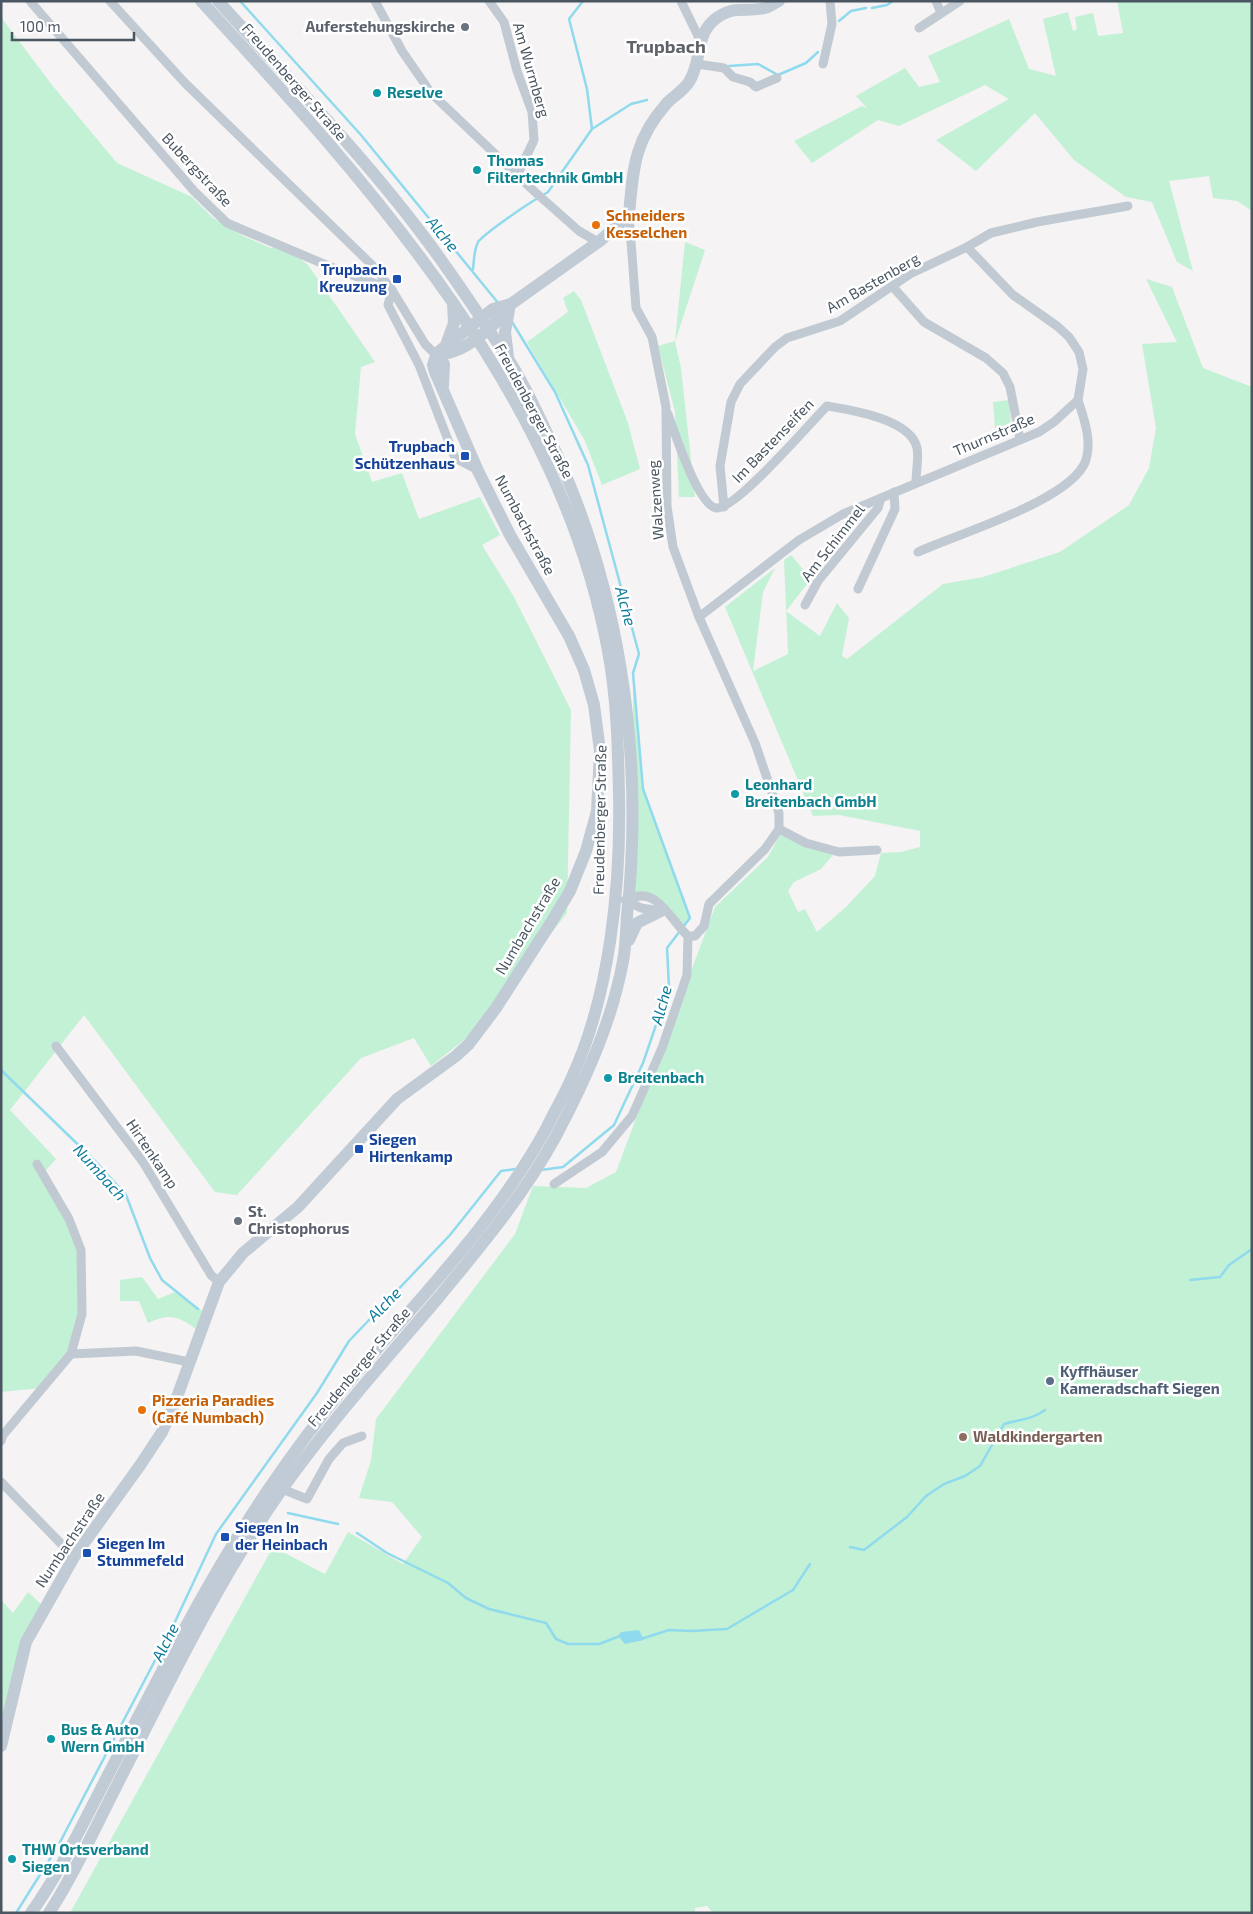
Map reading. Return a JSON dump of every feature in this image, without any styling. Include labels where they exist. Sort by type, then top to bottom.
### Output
[{"type":"main road","name":"Freudenberger Straße","points":[[49,1913],[192,1640],[244,1549],[282,1489],[353,1396],[482,1246],[529,1169],[574,1074],[602,984],[615,899],[619,822],[619,748],[613,678],[601,617],[586,561],[553,478],[526,425],[473,333],[453,303],[407,241],[291,100],[201,1]]},
{"type":"main road","name":"Freudenberger Straße","points":[[31,1913],[66,1855],[181,1635],[248,1519],[300,1443],[345,1386],[474,1236],[554,1139],[584,1078],[610,1008],[623,959],[629,900],[634,836],[631,746],[623,676],[611,615],[595,557],[568,480],[538,414],[510,362],[485,323],[420,231],[306,97],[218,1]]},
{"type":"main road","points":[[473,333],[485,323],[500,316],[511,304],[598,242],[629,215],[633,164],[645,135],[667,104],[689,82],[697,64],[700,40],[714,20],[731,5],[765,8],[778,1]]},
{"type":"main road","points":[[441,349],[454,323],[453,303]]},
{"type":"main road","points":[[500,316],[510,362]]},
{"type":"main road","name":"Freudenberger Straße","points":[[441,349],[452,354],[473,333]]},
{"type":"main road","name":"Numbachstraße","points":[[1,1746],[26,1642],[74,1558],[153,1447],[173,1408],[219,1282],[243,1253],[310,1194],[397,1098],[456,1056],[469,1044],[496,1008],[552,921],[570,891],[586,851],[597,811],[600,758],[598,727],[587,678],[569,636],[514,542],[478,471],[434,365],[441,349]]},
{"type":"main road","points":[[623,959],[633,928],[637,923],[664,911]]},
{"type":"street","name":"Bubergstraße","points":[[30,1],[194,191],[227,223],[331,267],[392,290]]},
{"type":"street","points":[[110,1],[185,83],[356,248],[392,290],[425,344],[432,351],[441,349]]},
{"type":"street","points":[[375,1],[403,52],[431,93],[534,192],[579,231],[598,242]]},
{"type":"street","name":"Am Wurmberg","points":[[489,1],[504,22],[517,71],[532,112],[534,140],[517,176]]},
{"type":"street","points":[[681,1],[700,40]]},
{"type":"street","points":[[823,64],[832,24],[830,1]]},
{"type":"street","points":[[936,1],[942,13]]},
{"type":"street","points":[[919,28],[960,1]]},
{"type":"street","points":[[697,64],[724,68],[733,77],[750,82],[756,87],[777,78]]},
{"type":"street","name":"Am Bastenberg","points":[[724,507],[720,466],[731,402],[740,384],[775,347],[787,338],[840,321],[910,274],[968,247],[979,238],[1005,228],[1128,206]]},
{"type":"street","name":"Walzenweg","points":[[629,215],[636,308],[655,345],[666,407],[670,532],[699,617],[768,776],[778,806],[779,829]]},
{"type":"street","points":[[918,552],[1037,502],[1070,483],[1086,460],[1088,449],[1088,436],[1078,400],[1083,369],[1079,352],[1069,337],[1057,326],[1013,295],[968,247]]},
{"type":"street","points":[[892,287],[924,322],[986,358],[1003,373],[1010,387],[1020,439]]},
{"type":"street","points":[[392,290],[388,305],[419,365],[455,458],[478,471]]},
{"type":"street","name":"Thurnstraße","points":[[699,617],[799,540],[843,514],[1039,432],[1054,422],[1078,400]]},
{"type":"street","name":"Im Bastenseifen","points":[[724,507],[764,473],[827,406],[876,417],[899,426],[909,433],[917,448],[916,482]]},
{"type":"street","points":[[666,407],[684,460],[697,485],[710,505],[715,508],[724,507]]},
{"type":"street","points":[[858,589],[895,508],[894,492]]},
{"type":"street","name":"Am Schimmel","points":[[805,605],[818,581],[878,508],[881,498]]},
{"type":"street","points":[[688,936],[699,933],[704,926],[709,904],[765,849],[779,829],[806,843],[839,852],[877,850]]},
{"type":"street","points":[[554,1184],[602,1152],[632,1116],[662,1048],[687,975],[688,936],[664,911],[663,904],[643,895],[636,895],[629,900],[615,899]]},
{"type":"street","points":[[629,900],[636,907],[664,911]]},
{"type":"street","name":"Hirtenkamp","points":[[56,1046],[143,1162],[211,1275],[219,1282]]},
{"type":"street","points":[[1,1441],[3,1435],[40,1388],[71,1354],[82,1314],[81,1250],[69,1219],[38,1164]]},
{"type":"street","points":[[71,1354],[129,1351],[190,1362]]},
{"type":"street","points":[[282,1489],[306,1499],[329,1459],[343,1442],[362,1436]]},
{"type":"street","points":[[1,1482],[74,1558]]},
{"type":"green space","points":[[1117,1],[1252,1],[1252,211],[1237,201],[1213,198],[1209,176],[1169,181],[1193,271],[1177,262],[1152,202],[1126,197],[1074,160],[1035,113],[976,171],[936,140],[1009,99],[985,85],[899,126],[878,120],[812,163],[794,141],[862,106],[867,108],[856,96],[905,68],[919,87],[940,82],[928,56],[1009,19],[1029,69],[1056,76],[1043,19],[1068,12],[1073,31],[1077,29],[1075,17],[1093,13],[1098,36],[1123,33]]},
{"type":"green space","points":[[1,17],[52,85],[117,163],[192,197],[213,218],[243,236],[271,248],[284,246],[308,265],[375,362],[361,367],[355,434],[372,482],[402,473],[419,519],[480,497],[500,535],[482,545],[514,597],[571,710],[567,913],[474,1032],[431,1066],[414,1038],[361,1058],[237,1195],[215,1192],[84,1015],[10,1110],[56,1159],[46,1170],[39,1165],[81,1250],[82,1314],[71,1354],[40,1388],[1,1392]]},
{"type":"green space","points":[[685,242],[705,250],[675,342],[681,368],[695,497],[679,497],[675,412],[658,346],[675,341]]},
{"type":"green space","points":[[1146,279],[1172,287],[1203,368],[1252,387],[1252,1913],[713,1913],[707,1906],[695,1908],[695,1913],[70,1913],[273,1547],[325,1574],[348,1532],[403,1564],[422,1537],[392,1502],[359,1498],[371,1460],[376,1419],[515,1234],[533,1186],[586,1188],[616,1172],[715,907],[768,857],[780,835],[833,855],[821,869],[794,882],[788,891],[798,912],[805,909],[817,932],[846,907],[875,876],[881,853],[901,852],[920,847],[920,831],[839,815],[813,816],[725,607],[775,568],[763,592],[753,671],[788,654],[786,611],[820,636],[837,603],[849,618],[842,656],[847,659],[943,584],[983,577],[1060,552],[1129,505],[1149,468],[1156,428],[1142,344],[1177,342]]},
{"type":"green space","points":[[574,291],[581,300],[628,423],[640,469],[602,485],[585,441],[527,342],[568,312],[563,298]]},
{"type":"green space","points":[[1009,400],[1011,426],[995,428],[993,402]]},
{"type":"green space","points":[[791,555],[811,579],[786,611],[784,560]]},
{"type":"green space","points":[[633,673],[643,789],[690,918],[682,930],[643,895],[629,900],[633,837]]},
{"type":"green space","points":[[142,1277],[158,1299],[175,1292],[207,1314],[200,1332],[176,1318],[164,1318],[148,1323],[139,1301],[120,1301],[120,1280]]},
{"type":"green space","points":[[28,1592],[44,1607],[36,1621],[1,1746],[1,1600],[13,1613]]},
{"type":"water","points":[[639,1630],[644,1640],[625,1644],[618,1636],[621,1632]]},
{"type":"waterway","name":"Alche","points":[[240,1],[361,135],[499,304]]},
{"type":"waterway","points":[[583,1],[569,19],[587,89],[592,129]]},
{"type":"waterway","name":"Trupbach","points":[[872,8],[887,5],[893,1]]},
{"type":"waterway","name":"Trupbach","points":[[839,21],[851,11],[866,8]]},
{"type":"waterway","name":"Trupbach","points":[[729,66],[758,64],[778,75],[806,63],[818,52]]},
{"type":"waterway","name":"Trupbach","points":[[543,195],[548,192],[592,129],[631,104],[647,100]]},
{"type":"waterway","name":"Trupbach","points":[[473,269],[478,242],[497,226],[538,198]]},
{"type":"waterway","name":"Alche","points":[[512,322],[555,392],[588,465],[639,654],[633,673],[643,789],[690,918],[683,927]]},
{"type":"waterway","name":"Alche","points":[[541,1170],[563,1167],[614,1125],[643,1063],[669,987],[667,948],[680,931]]},
{"type":"waterway","name":"Numbach","points":[[1,1070],[97,1163],[126,1195],[150,1258],[162,1280],[198,1309]]},
{"type":"waterway","name":"Alche","points":[[16,1913],[58,1846],[173,1626],[216,1534],[317,1393],[349,1341],[450,1235],[501,1171],[516,1169]]},
{"type":"waterway","points":[[1190,1280],[1220,1277],[1229,1265],[1252,1249]]},
{"type":"waterway","points":[[850,1547],[864,1550],[907,1517],[926,1496],[944,1484],[965,1476],[980,1466],[1004,1424],[1030,1418],[1045,1410]]},
{"type":"waterway","points":[[288,1513],[338,1524]]},
{"type":"waterway","points":[[357,1533],[387,1553],[448,1583],[466,1598],[489,1609],[546,1623],[556,1639],[568,1644],[599,1644],[620,1636]]},
{"type":"waterway","points":[[641,1639],[669,1630],[727,1629],[793,1590],[810,1564]]},
{"type":"place","name":"Auferstehungskirche","points":[[465,27]]},
{"type":"place","name":"Reselve","points":[[377,93]]},
{"type":"place","name":"Thomas Filtertechnik GmbH","points":[[477,170]]},
{"type":"place","name":"Schneiders Kesselchen","points":[[596,225]]},
{"type":"place","name":"Trupbach Kreuzung","points":[[397,279]]},
{"type":"place","name":"Trupbach Schützenhaus","points":[[465,456]]},
{"type":"place","name":"Leonhard Breitenbach GmbH","points":[[735,794]]},
{"type":"place","name":"Breitenbach","points":[[608,1078]]},
{"type":"place","name":"Siegen Hirtenkamp","points":[[359,1149]]},
{"type":"place","name":"St. Christophorus","points":[[238,1221]]},
{"type":"place","name":"Kyffhäuser Kameradschaft Siegen","points":[[1050,1381]]},
{"type":"place","name":"Pizzeria Paradies (Café Numbach)","points":[[142,1410]]},
{"type":"place","name":"Waldkindergarten","points":[[963,1437]]},
{"type":"place","name":"Siegen In der Heinbach","points":[[225,1537]]},
{"type":"place","name":"Siegen Im Stummefeld","points":[[87,1553]]},
{"type":"place","name":"Bus & Auto Wern GmbH","points":[[51,1739]]},
{"type":"place","name":"THW Ortsverband Siegen","points":[[12,1859]]},
{"type":"district","name":"Trupbach","points":[[666,47]]}]
